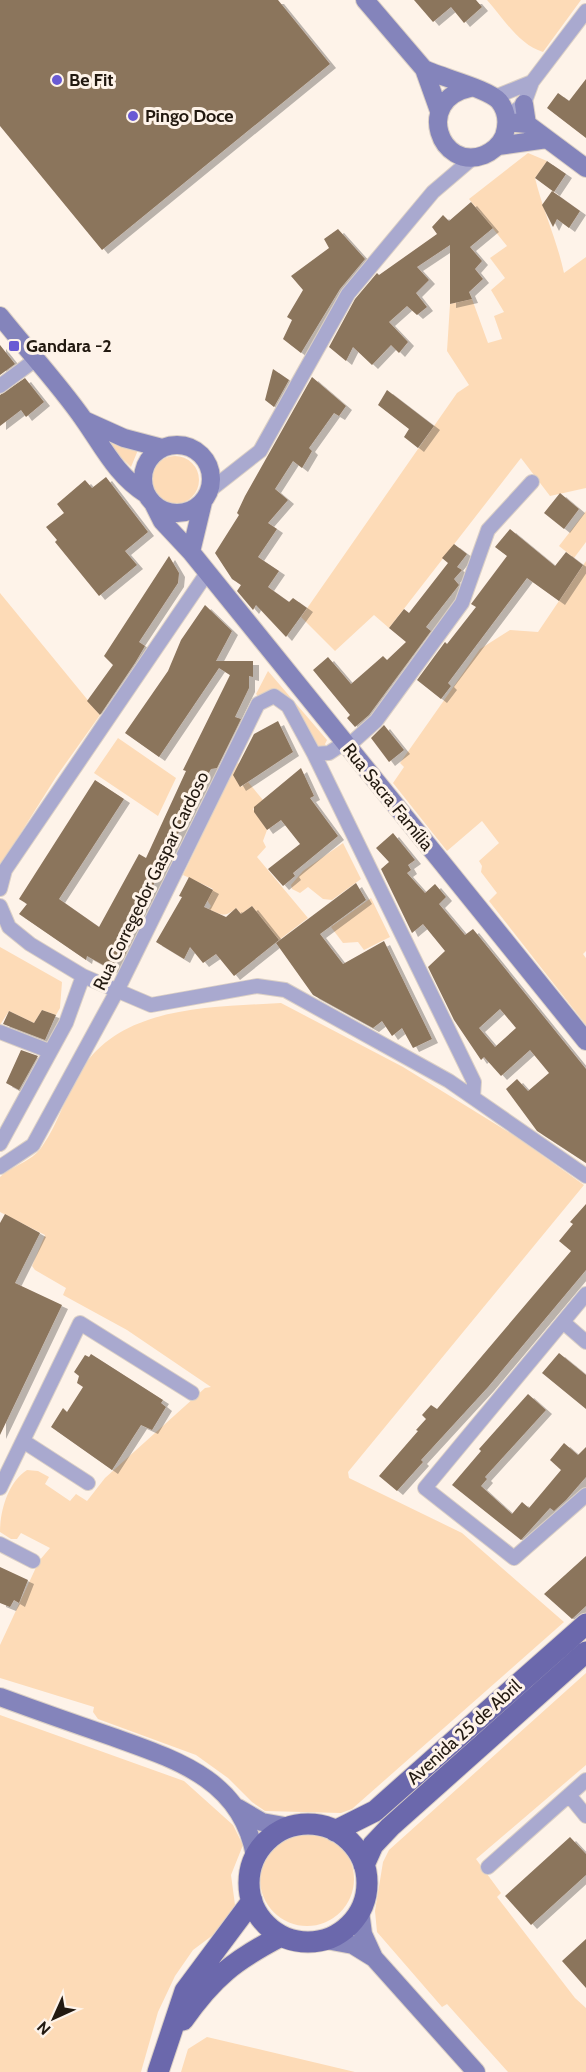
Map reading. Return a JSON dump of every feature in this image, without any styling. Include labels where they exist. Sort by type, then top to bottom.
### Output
[{"type":"main road","name":"Avenida 25 de Abril","points":[[334,1831],[375,1811],[586,1623]]},
{"type":"main road","name":"Avenida 25 de Abril","points":[[364,1865],[373,1845],[390,1827],[586,1652]]},
{"type":"main road","points":[[305,1824],[334,1831],[347,1840],[364,1865],[366,1896],[360,1911],[340,1933],[326,1940],[296,1941],[281,1936],[258,1915],[252,1901],[249,1879],[255,1856],[264,1844],[290,1827],[305,1824]]},
{"type":"main road","points":[[158,2072],[185,1991],[252,1901]]},
{"type":"main road","points":[[166,2045],[200,1996],[226,1970],[243,1956],[281,1936]]},
{"type":"street","points":[[365,0],[424,69],[439,111]]},
{"type":"street","points":[[506,120],[524,104],[532,82],[586,12]]},
{"type":"street","points":[[424,69],[470,88],[488,92],[495,97],[504,110],[506,120],[498,146]]},
{"type":"street","points":[[495,97],[532,82]]},
{"type":"street","points":[[470,88],[451,95],[439,111],[437,124],[445,144],[457,154],[483,156],[498,146],[547,139]]},
{"type":"street","points":[[524,104],[527,124]]},
{"type":"street","points":[[506,120],[527,124],[586,168]]},
{"type":"street","points":[[191,552],[206,496],[212,479],[210,468],[196,450],[185,445],[162,448],[153,454],[143,472],[150,499],[173,513],[194,509],[206,496],[261,451],[348,294],[433,192],[474,157]]},
{"type":"street","name":"Rua Sacra Família","points":[[0,316],[84,420],[100,447],[129,484],[150,499],[162,521],[191,552],[586,1041]]},
{"type":"street","points":[[0,386],[35,360]]},
{"type":"street","name":"Rua Sacra Família","points":[[84,420],[124,438],[162,448]]},
{"type":"street","points":[[472,1097],[474,1082],[314,754],[329,753],[345,745],[376,721],[462,603],[488,530],[532,482]]},
{"type":"street","points":[[0,889],[5,870],[207,573]]},
{"type":"street","name":"Rua Corregedor Gaspar Cardoso","points":[[0,1167],[33,1145],[117,991],[258,704],[274,696],[288,706],[314,754]]},
{"type":"street","points":[[0,906],[9,927],[30,944],[83,976],[151,1005],[257,986],[285,990],[375,1038],[472,1097],[586,1176]]},
{"type":"street","points":[[0,1144],[66,1023],[83,976]]},
{"type":"street","points":[[0,1032],[49,1051]]},
{"type":"street","points":[[586,1294],[425,1488],[514,1558],[586,1495]]},
{"type":"street","points":[[563,1322],[586,1342]]},
{"type":"street","points":[[0,1488],[80,1323],[192,1393]]},
{"type":"street","points":[[23,1441],[88,1483]]},
{"type":"street","points":[[0,1544],[33,1561]]},
{"type":"street","points":[[0,1697],[177,1760],[215,1784],[238,1808],[262,1822],[290,1827]]},
{"type":"street","points":[[488,1867],[586,1780]]},
{"type":"street","points":[[569,1795],[586,1816]]},
{"type":"street","points":[[238,1808],[251,1833],[255,1856]]},
{"type":"street","points":[[360,1911],[363,1934],[374,1958]]},
{"type":"street","points":[[326,1940],[353,1945],[374,1958],[476,2072]]},
{"type":"shaded area","points":[[487,0],[581,0],[543,52],[519,37]]},
{"type":"shaded area","points":[[528,153],[547,161],[535,178],[564,273],[586,257],[586,488],[550,496],[521,458],[389,628],[374,615],[335,651],[301,617],[457,393],[469,385],[447,351],[450,304],[472,299],[488,343],[502,339],[494,316],[504,312],[491,290],[505,278],[490,258],[507,246],[469,199]]},
{"type":"shaded area","points":[[113,443],[138,450],[131,467],[109,446]]},
{"type":"shaded area","points":[[175,456],[192,463],[199,480],[192,497],[175,504],[158,497],[151,480],[158,463]]},
{"type":"shaded area","points":[[586,511],[586,542],[574,558],[559,546]]},
{"type":"shaded area","points":[[586,561],[586,951],[583,954],[586,958],[586,1025],[489,901],[497,893],[481,872],[482,866],[479,861],[499,843],[482,821],[447,851],[393,783],[404,767],[400,763],[480,649],[510,630],[538,632]]},
{"type":"shaded area","points":[[0,593],[100,715],[56,777],[0,866]]},
{"type":"shaded area","points":[[268,671],[327,740],[325,744],[327,747],[317,748],[268,691],[259,697],[256,694]]},
{"type":"shaded area","points":[[118,738],[176,778],[158,816],[94,773]]},
{"type":"shaded area","points":[[242,762],[237,781],[241,787],[248,782],[263,800],[253,809],[267,830],[263,841],[266,847],[257,857],[308,918],[279,940],[252,906],[241,914],[236,908],[223,915],[209,909],[211,906],[207,900],[213,889],[183,875],[236,764]]},
{"type":"shaded area","points":[[343,843],[361,879],[332,900],[323,899],[308,887],[300,893],[292,889],[291,885],[303,871]]},
{"type":"shaded area","points":[[371,898],[390,937],[364,950],[358,942],[343,943],[331,927]]},
{"type":"shaded area","points":[[0,947],[62,982],[60,1008],[56,1015],[42,1010],[34,1023],[9,1011],[0,1025]]},
{"type":"shaded area","points":[[281,1003],[403,1067],[518,1138],[584,1185],[348,1472],[349,1478],[462,1533],[564,1622],[352,1809],[341,1813],[265,1811],[252,1802],[228,1778],[196,1755],[98,1719],[93,1712],[94,1707],[0,1678],[0,1645],[39,1561],[50,1548],[21,1533],[17,1539],[11,1539],[0,1532],[6,1498],[20,1475],[27,1470],[38,1471],[49,1477],[45,1484],[70,1501],[76,1494],[87,1501],[105,1478],[205,1388],[211,1387],[127,1330],[63,1295],[66,1288],[35,1270],[32,1266],[45,1235],[0,1212],[0,1177],[37,1153],[48,1138],[86,1063],[104,1044],[125,1030],[149,1020],[202,1008]]},
{"type":"shaded area","points":[[586,1673],[586,1765],[476,1859],[501,1893],[497,1897],[575,1998],[586,2008],[586,2072],[508,2072],[447,2004],[442,2007],[377,1932],[375,1911],[383,1862],[389,1850]]},
{"type":"shaded area","points":[[0,1715],[184,1781],[233,1825],[243,1845],[231,1875],[235,1905],[213,1935],[193,1950],[175,1976],[158,2012],[141,2072],[0,2072]]},
{"type":"shaded area","points":[[307,1832],[325,1835],[340,1846],[351,1861],[354,1879],[351,1897],[340,1912],[325,1923],[307,1926],[289,1923],[274,1912],[263,1897],[260,1879],[263,1861],[274,1846],[289,1835]]},
{"type":"shaded area","points":[[207,2037],[355,2072],[181,2072],[188,2049]]},
{"type":"building","name":"Pingo Doce","points":[[0,0],[278,0],[330,64],[102,250],[0,126]]},
{"type":"building","points":[[414,0],[476,0],[482,7],[464,23],[451,7],[433,22]]},
{"type":"building","points":[[586,79],[586,138],[547,108],[558,93],[569,101]]},
{"type":"building","points":[[547,161],[566,174],[554,192],[535,178]]},
{"type":"building","points":[[552,191],[580,211],[569,228],[557,219],[553,227],[542,205]]},
{"type":"building","points":[[471,202],[493,228],[470,247],[482,261],[475,269],[483,279],[469,292],[472,299],[450,304],[450,245],[417,267],[429,280],[416,293],[427,307],[417,315],[407,306],[389,322],[408,342],[399,353],[391,345],[372,365],[353,347],[346,361],[329,347],[355,299],[377,273],[379,275],[437,234],[432,227],[443,215],[449,221]]},
{"type":"building","points":[[338,229],[365,259],[340,289],[301,353],[283,339],[292,320],[287,317],[303,290],[291,276],[329,248],[324,239]]},
{"type":"building","points":[[0,345],[15,364],[0,375]]},
{"type":"building","points":[[273,369],[289,380],[274,407],[265,400]]},
{"type":"building","points":[[312,377],[346,406],[339,416],[334,413],[309,448],[312,451],[302,468],[293,461],[275,489],[288,500],[268,523],[277,529],[258,557],[279,571],[268,587],[289,602],[293,598],[307,608],[286,637],[256,605],[253,610],[237,591],[241,585],[232,579],[215,553],[239,515],[237,513],[245,496]]},
{"type":"building","points":[[25,378],[44,402],[26,417],[21,410],[0,426],[0,395]]},
{"type":"building","points":[[387,390],[434,426],[418,448],[404,437],[409,429],[378,405]]},
{"type":"building","points":[[106,477],[148,532],[125,551],[137,565],[99,596],[55,542],[57,540],[46,527],[64,513],[57,504],[85,480],[92,488]]},
{"type":"building","points":[[560,493],[579,509],[564,529],[544,513]]},
{"type":"building","points":[[510,529],[555,566],[566,552],[583,565],[559,601],[527,578],[448,683],[451,686],[441,699],[417,680],[445,642],[447,644],[476,607],[471,604],[507,556],[495,547]]},
{"type":"building","points":[[454,544],[467,554],[457,567],[462,570],[454,579],[459,585],[426,627],[431,631],[369,715],[355,727],[347,718],[350,715],[313,670],[328,657],[351,684],[383,656],[387,660],[406,642],[389,628],[404,609],[409,613],[448,563],[442,558]]},
{"type":"building","points":[[169,556],[179,573],[178,583],[139,642],[145,646],[135,663],[100,715],[87,701],[113,665],[104,656]]},
{"type":"building","points":[[205,605],[232,631],[216,661],[253,661],[253,677],[249,676],[249,688],[235,717],[241,719],[217,768],[211,769],[197,794],[127,940],[131,942],[124,957],[120,955],[112,970],[87,956],[86,960],[19,914],[27,904],[19,899],[95,780],[124,799],[59,899],[99,927],[139,854],[146,858],[186,771],[183,770],[230,675],[219,668],[159,757],[125,733],[168,671],[181,640]]},
{"type":"building","points":[[278,721],[293,752],[240,787],[233,775],[254,734]]},
{"type":"building","points":[[384,725],[404,750],[389,762],[371,738]]},
{"type":"building","points":[[301,768],[314,796],[310,798],[338,836],[293,873],[295,876],[283,886],[268,869],[300,844],[281,820],[267,830],[254,812],[254,807]]},
{"type":"building","points":[[393,833],[415,860],[408,865],[411,870],[407,873],[425,893],[435,884],[446,897],[439,904],[465,935],[473,929],[586,1069],[586,1163],[537,1131],[506,1089],[517,1079],[528,1091],[549,1073],[530,1050],[501,1076],[484,1057],[481,1060],[454,1020],[428,967],[445,951],[423,924],[412,933],[381,869],[389,862],[376,848]],"holes":[[[500,1009],[516,1028],[495,1047],[479,1028]]]},
{"type":"building","points":[[189,877],[213,890],[204,907],[226,917],[236,908],[241,914],[252,906],[279,940],[234,976],[216,954],[203,963],[190,947],[184,959],[156,942],[182,897],[179,896]]},
{"type":"building","points":[[356,883],[366,900],[320,934],[343,964],[384,941],[432,1039],[413,1048],[402,1028],[392,1036],[382,1021],[373,1028],[313,995],[276,943]]},
{"type":"building","points":[[42,1010],[56,1015],[45,1040],[3,1024],[9,1011],[34,1023]]},
{"type":"building","points":[[21,1050],[38,1056],[19,1090],[6,1083]]},
{"type":"building","points":[[586,1204],[586,1270],[488,1387],[421,1460],[423,1462],[397,1491],[379,1476],[418,1431],[416,1430],[426,1419],[422,1415],[431,1405],[437,1409],[571,1251],[559,1241],[573,1224],[570,1222]]},
{"type":"building","points":[[5,1214],[40,1233],[15,1283],[62,1305],[0,1435],[0,1223]]},
{"type":"building","points":[[559,1353],[586,1375],[586,1409],[542,1373]]},
{"type":"building","points":[[91,1354],[163,1400],[161,1403],[166,1407],[152,1430],[141,1425],[112,1470],[51,1427],[63,1408],[67,1412],[83,1387],[77,1383],[79,1376],[74,1372],[85,1355],[89,1357]]},
{"type":"building","points":[[528,1394],[546,1410],[485,1477],[487,1479],[481,1486],[512,1514],[522,1502],[529,1508],[561,1470],[550,1460],[564,1443],[578,1455],[586,1447],[586,1477],[554,1511],[550,1508],[521,1540],[452,1485],[481,1451],[479,1449]]},
{"type":"building","points":[[586,1556],[586,1606],[572,1619],[544,1594]]},
{"type":"building","points":[[0,1567],[28,1580],[19,1603],[14,1600],[10,1607],[0,1603]]},
{"type":"building","points":[[570,1837],[586,1854],[586,1875],[531,1925],[505,1896]]},
{"type":"building","points":[[586,1939],[586,1988],[562,1961]]},
{"type":"place","name":"Be Fit","points":[[57,80]]},
{"type":"place","name":"Pingo Doce","points":[[133,116]]},
{"type":"place","name":"Gandara -2","points":[[14,346]]}]
